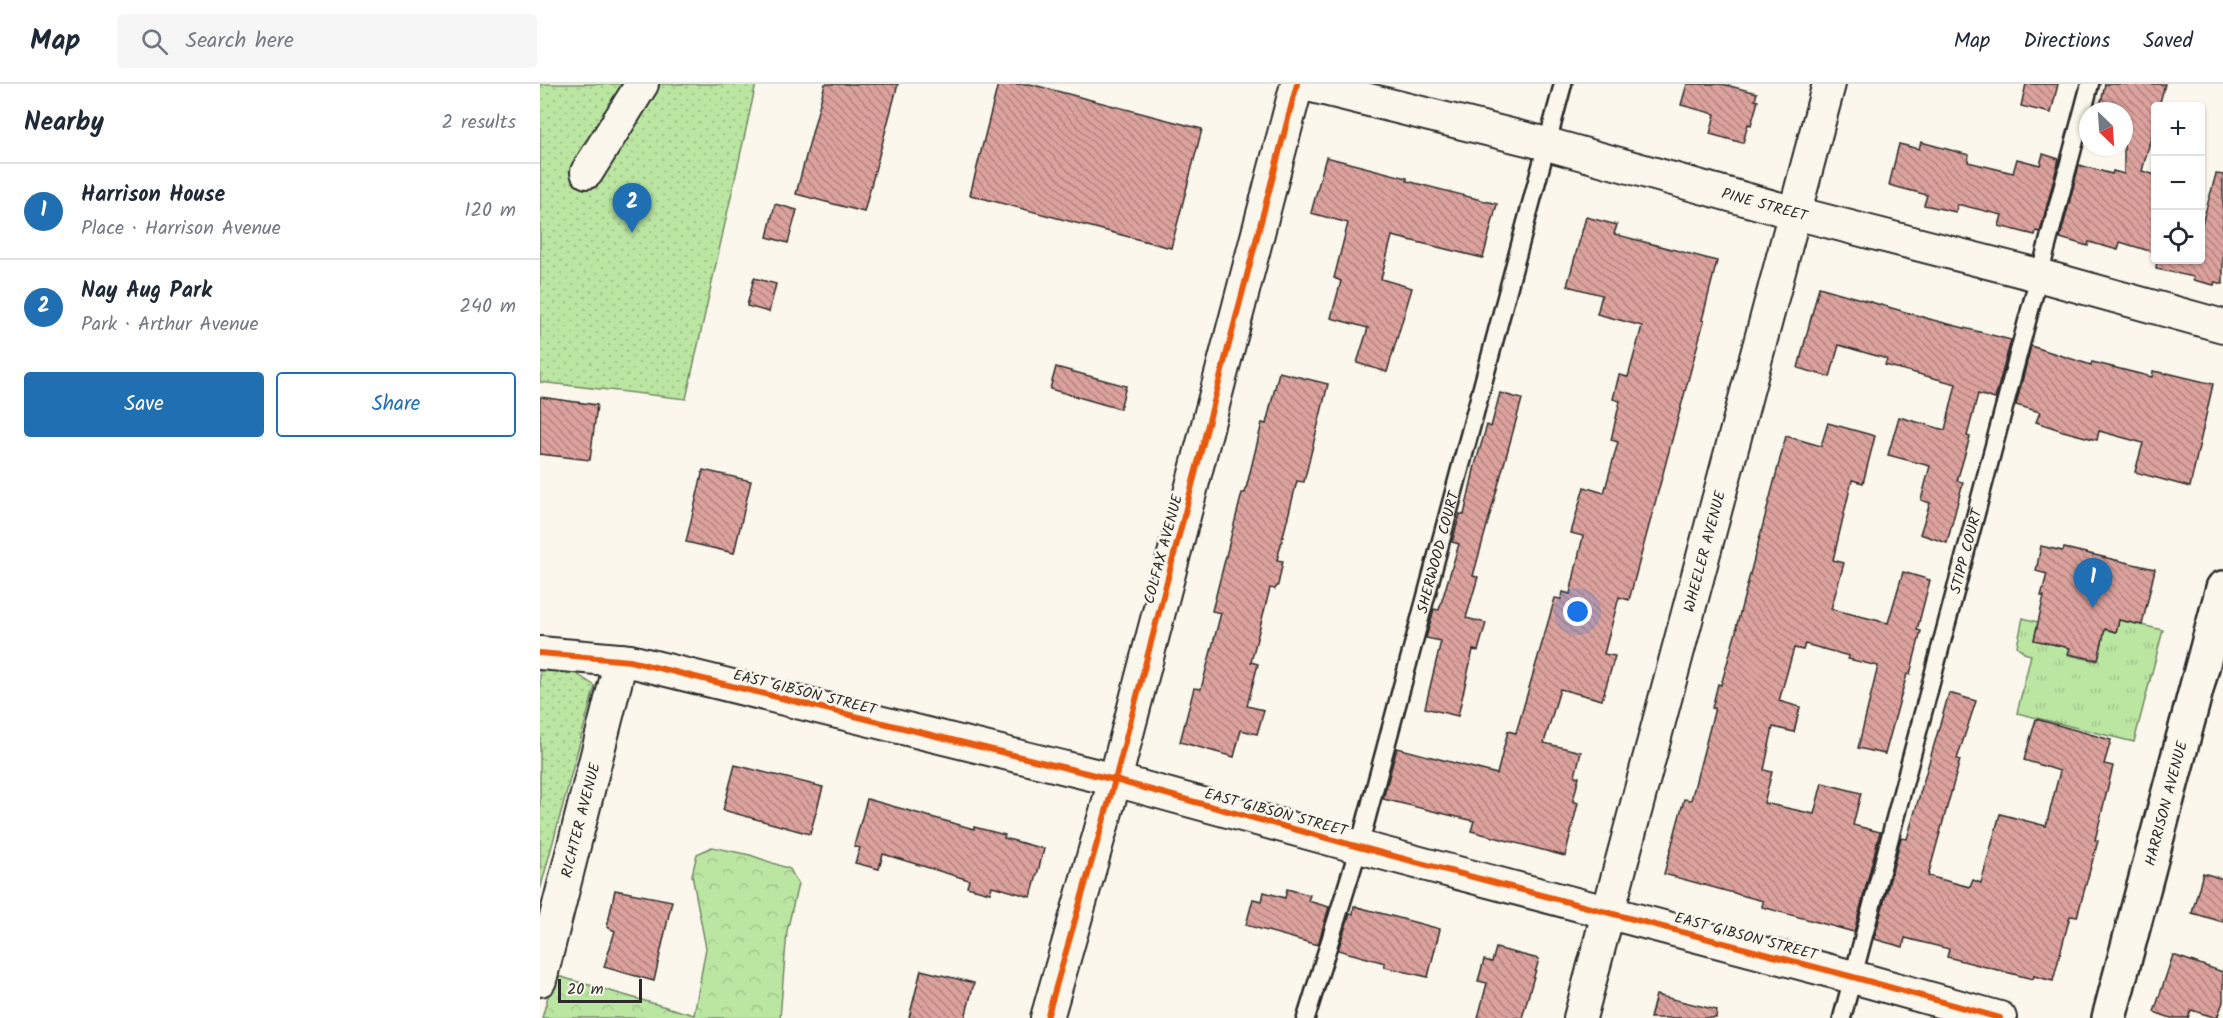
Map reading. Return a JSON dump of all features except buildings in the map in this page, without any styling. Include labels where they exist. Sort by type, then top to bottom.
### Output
[{"type":"main road","name":"HARRISON AVENUE","points":[[2109,1018],[2223,588]]},
{"type":"street","points":[[586,172],[642,84]]},
{"type":"street","name":"COLFAX AVENUE","points":[[1047,1018],[1115,780],[1297,84]]},
{"type":"street","name":"PINE STREET","points":[[1304,84],[1547,144],[1795,213],[2038,275],[2223,326]]},
{"type":"street","name":"WHEELER AVENUE","points":[[1580,1018],[1829,84]]},
{"type":"street","name":"EAST GIBSON STREET","points":[[540,654],[621,660],[1115,780],[2000,1018]]},
{"type":"street","name":"RICHTER AVENUE","points":[[540,980],[621,660]]},
{"type":"lane","name":"SHERWOOD COURT","points":[[1306,1018],[1359,847],[1563,84]]},
{"type":"lane","name":"STIPP COURT","points":[[1842,1018],[2090,84]]},
{"type":"green space","points":[[540,84],[756,84],[686,399],[540,382]]},
{"type":"green space","points":[[2023,618],[2038,622],[2034,640],[2070,648],[2068,655],[2097,661],[2103,640],[2103,629],[2116,632],[2119,620],[2163,630],[2134,742],[2017,713],[2031,655],[2024,653],[2017,646]]},
{"type":"green space","points":[[540,649],[595,686],[540,890]]},
{"type":"green space","points":[[712,847],[750,855],[790,869],[798,884],[787,931],[780,1018],[542,1018],[554,975],[694,1015],[706,948],[692,875],[697,854]]},
{"type":"cycle path","points":[[1047,1018],[1115,780],[1297,84]]},
{"type":"cycle path","points":[[540,653],[630,661],[1115,780],[2000,1018]]},
{"type":"place","name":"Nay Aug Park","points":[[632,233]]},
{"type":"place","name":"Harrison House","points":[[2093,608]]}]
